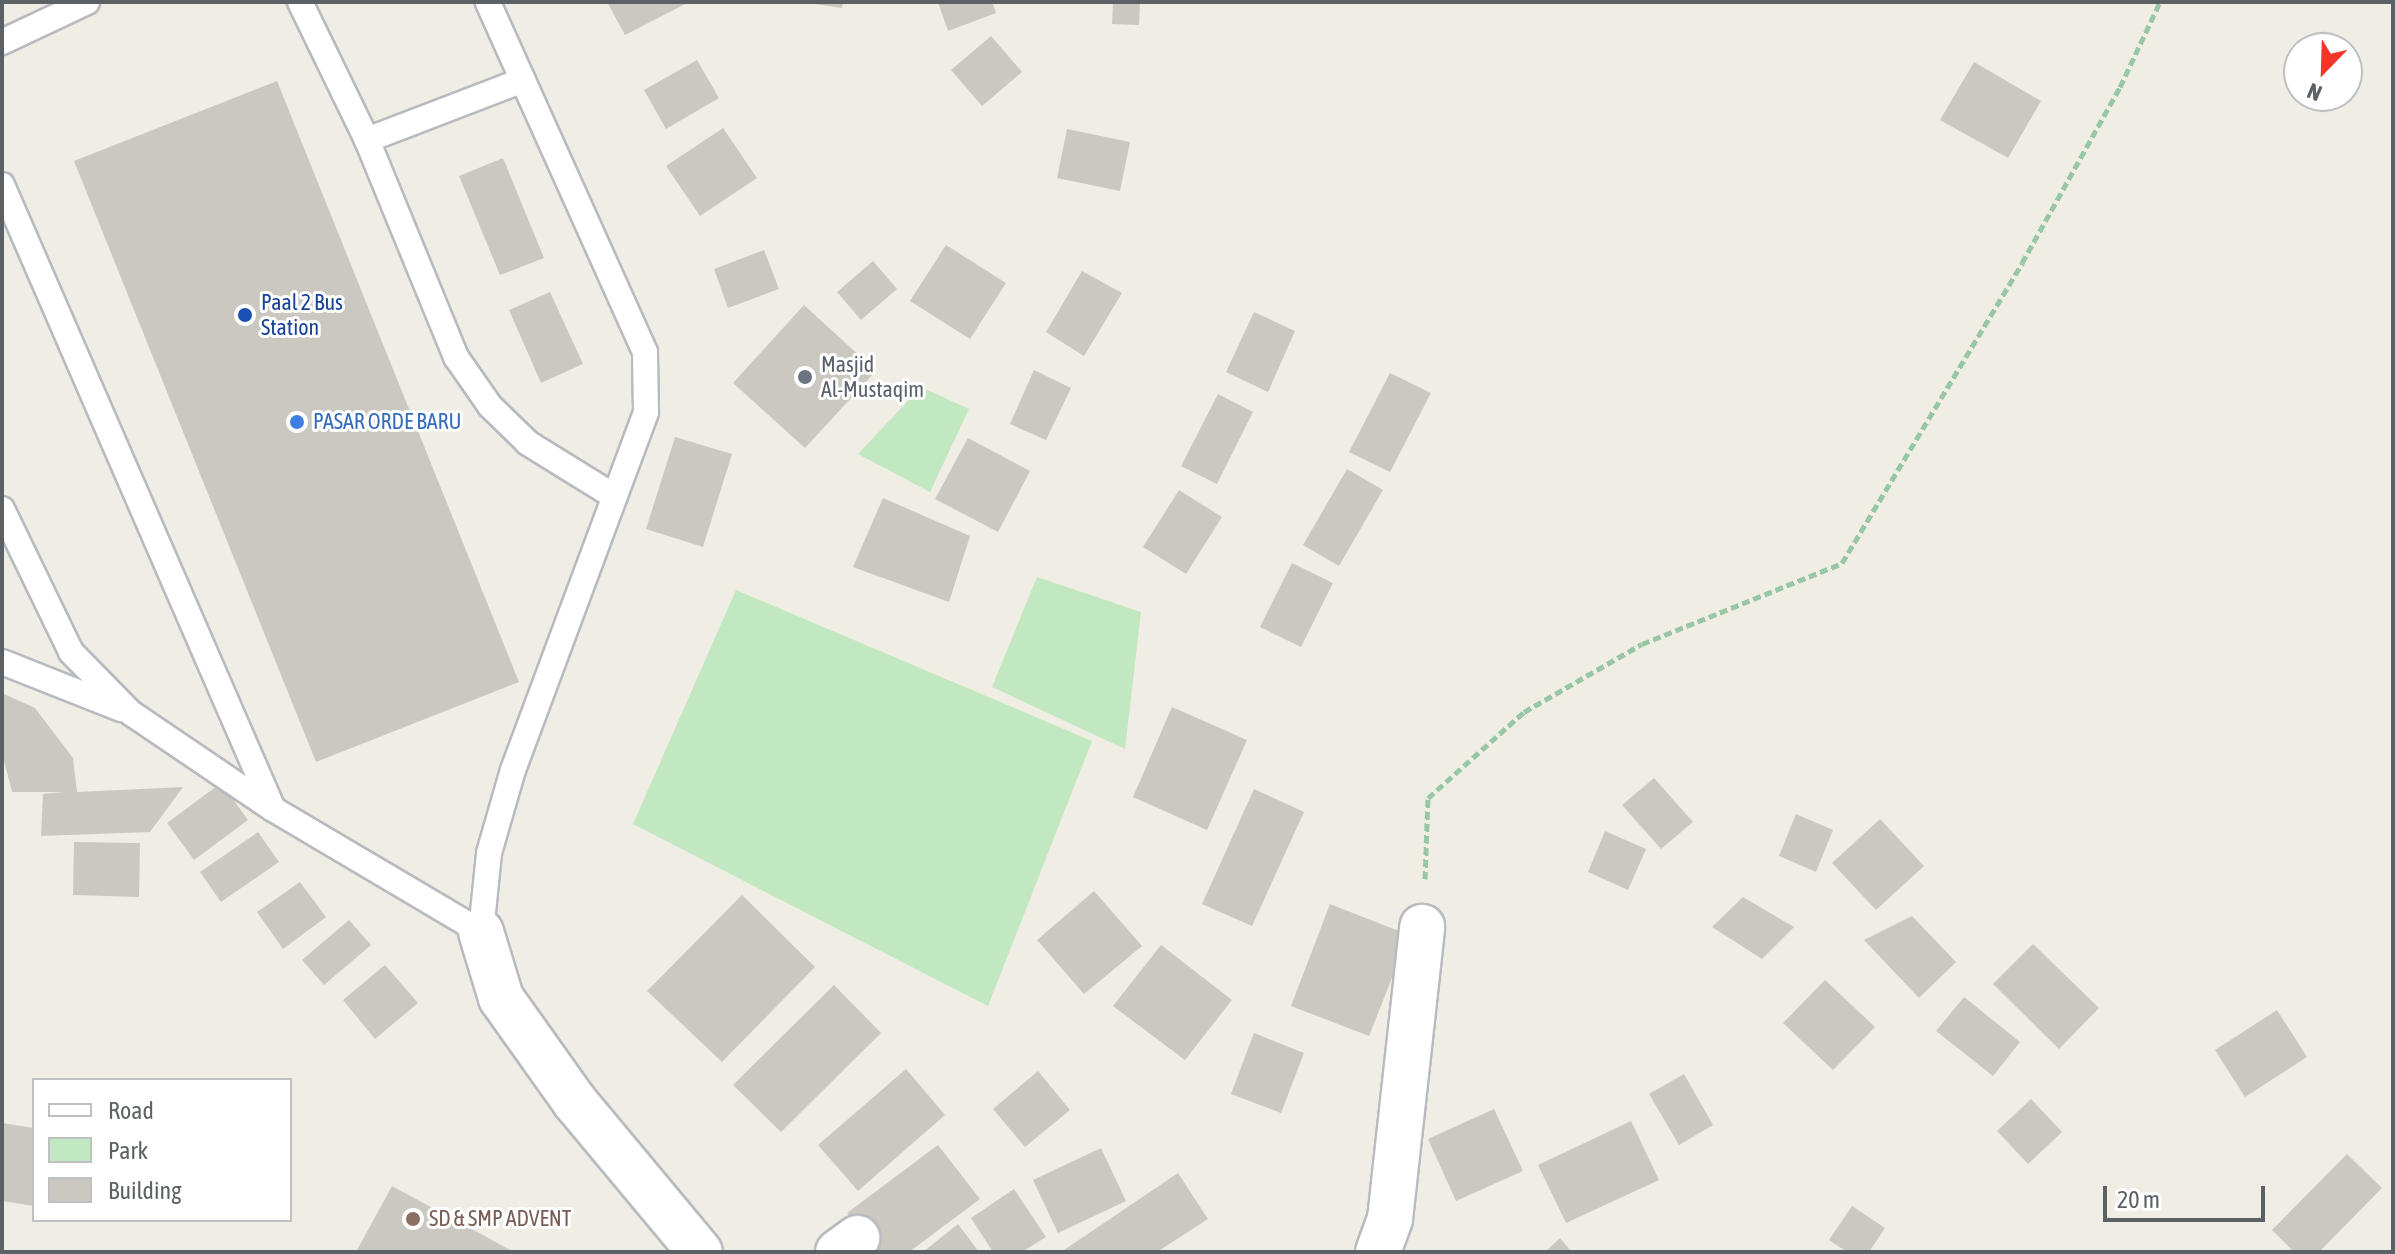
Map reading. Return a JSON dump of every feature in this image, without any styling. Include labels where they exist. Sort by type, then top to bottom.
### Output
[{"type":"street","points":[[1378,1252],[1390,1219],[1422,927]]},
{"type":"street","points":[[481,932],[501,998],[575,1102],[700,1252]]},
{"type":"lane","points":[[2,42],[87,2]]},
{"type":"lane","points":[[300,2],[367,140],[465,369],[490,406],[528,443],[615,497]]},
{"type":"lane","points":[[2,509],[71,652],[131,713],[273,809],[481,932],[489,853],[513,770],[646,412],[645,352],[488,2]]},
{"type":"lane","points":[[367,140],[523,80]]},
{"type":"lane","points":[[2,185],[273,809]]},
{"type":"lane","points":[[2,662],[131,713]]},
{"type":"path","points":[[1422,927],[1428,798],[1524,712],[1642,644],[1842,563],[2022,263],[2120,87],[2160,2]]},
{"type":"green space","points":[[921,387],[969,409],[930,492],[858,454]]},
{"type":"green space","points":[[1037,577],[1141,612],[1125,749],[992,687]]},
{"type":"green space","points":[[736,590],[1092,741],[988,1006],[633,824]]},
{"type":"building","points":[[607,2],[689,2],[625,35]]},
{"type":"building","points":[[801,2],[843,2],[842,8]]},
{"type":"building","points":[[938,2],[992,2],[996,13],[948,31]]},
{"type":"building","points":[[1113,2],[1140,2],[1139,25],[1112,24]]},
{"type":"building","points":[[991,36],[1022,72],[982,106],[951,70]]},
{"type":"building","points":[[697,60],[719,98],[666,129],[644,90]]},
{"type":"building","points":[[1974,62],[2041,101],[2008,158],[1940,120]]},
{"type":"building","name":"PASAR ORDE BARU","points":[[277,81],[519,682],[316,762],[74,161]]},
{"type":"building","points":[[723,128],[757,178],[700,216],[666,166]]},
{"type":"building","points":[[1067,129],[1130,142],[1120,191],[1057,178]]},
{"type":"building","points":[[503,158],[544,258],[500,275],[459,176]]},
{"type":"building","points":[[946,245],[1006,283],[970,339],[910,301]]},
{"type":"building","points":[[764,250],[779,289],[728,308],[714,269]]},
{"type":"building","points":[[873,261],[897,289],[861,320],[837,292]]},
{"type":"building","points":[[1082,271],[1122,293],[1084,356],[1046,332]]},
{"type":"building","points":[[550,292],[583,364],[541,383],[509,310]]},
{"type":"building","name":"Masjid Al-Mustaqim","points":[[804,305],[876,371],[805,448],[733,383]]},
{"type":"building","points":[[1254,312],[1295,331],[1268,392],[1226,372]]},
{"type":"building","points":[[1034,370],[1071,388],[1046,440],[1010,424]]},
{"type":"building","points":[[1390,373],[1431,393],[1390,472],[1349,452]]},
{"type":"building","points":[[1218,394],[1253,412],[1217,484],[1181,466]]},
{"type":"building","points":[[675,437],[732,454],[703,547],[646,529]]},
{"type":"building","points":[[968,438],[1030,471],[998,532],[935,499]]},
{"type":"building","points":[[1347,469],[1383,490],[1339,566],[1303,545]]},
{"type":"building","points":[[1179,490],[1222,517],[1186,574],[1143,547]]},
{"type":"building","points":[[883,498],[970,536],[949,602],[853,567]]},
{"type":"building","points":[[1292,563],[1333,583],[1301,647],[1260,627]]},
{"type":"building","points":[[2,693],[35,708],[73,758],[77,792],[183,787],[150,832],[41,836],[43,794],[64,792],[12,792],[2,753]]},
{"type":"building","points":[[1172,707],[1247,740],[1207,830],[1133,797]]},
{"type":"building","points":[[1654,778],[1693,822],[1661,849],[1622,805]]},
{"type":"building","points":[[221,783],[248,820],[194,860],[167,823]]},
{"type":"building","points":[[1254,789],[1304,812],[1252,926],[1202,904]]},
{"type":"building","points":[[1796,814],[1833,830],[1816,872],[1779,856]]},
{"type":"building","points":[[1880,819],[1924,866],[1876,910],[1832,863]]},
{"type":"building","points":[[1605,831],[1646,849],[1628,890],[1588,872]]},
{"type":"building","points":[[258,832],[279,862],[221,902],[200,872]]},
{"type":"building","points":[[74,842],[140,843],[139,897],[73,895]]},
{"type":"building","points":[[300,882],[326,917],[283,949],[257,912]]},
{"type":"building","points":[[1094,891],[1142,946],[1084,994],[1037,940]]},
{"type":"building","points":[[742,895],[815,967],[722,1062],[647,991]]},
{"type":"building","points":[[1743,897],[1794,927],[1762,959],[1712,927]]},
{"type":"building","points":[[1330,904],[1409,935],[1369,1036],[1291,1006]]},
{"type":"building","points":[[1912,916],[1956,962],[1919,998],[1864,940]]},
{"type":"building","points":[[349,920],[371,945],[324,985],[302,960]]},
{"type":"building","points":[[2033,944],[2099,1008],[2059,1049],[1993,984]]},
{"type":"building","points":[[1161,945],[1232,1000],[1185,1060],[1113,1006]]},
{"type":"building","points":[[385,965],[418,1003],[375,1039],[343,1000]]},
{"type":"building","points":[[1825,980],[1875,1027],[1833,1070],[1783,1023]]},
{"type":"building","points":[[834,985],[881,1033],[781,1132],[733,1085]]},
{"type":"building","points":[[1964,997],[2020,1042],[1993,1076],[1936,1031]]},
{"type":"building","points":[[2277,1010],[2307,1057],[2245,1097],[2215,1050]]},
{"type":"building","points":[[1254,1033],[1304,1053],[1281,1113],[1231,1094]]},
{"type":"building","points":[[906,1069],[945,1115],[858,1191],[818,1145]]},
{"type":"building","points":[[1038,1071],[1070,1110],[1025,1147],[993,1109]]},
{"type":"building","points":[[1684,1074],[1713,1125],[1679,1145],[1649,1094]]},
{"type":"building","points":[[2031,1099],[2062,1132],[2028,1164],[1997,1131]]},
{"type":"building","points":[[1494,1109],[1523,1171],[1456,1201],[1428,1139]]},
{"type":"building","points":[[1631,1121],[1659,1180],[1566,1223],[1538,1165]]},
{"type":"building","points":[[2,1123],[32,1128],[32,1206],[2,1201]]},
{"type":"building","points":[[938,1145],[980,1199],[909,1252],[876,1252],[847,1213]]},
{"type":"building","points":[[1101,1148],[1126,1201],[1058,1233],[1033,1180]]},
{"type":"building","points":[[2347,1154],[2382,1188],[2319,1252],[2294,1252],[2272,1230]]},
{"type":"building","points":[[1178,1173],[1208,1219],[1157,1252],[1061,1252]]},
{"type":"building","name":"SD & SMP ADVENT","points":[[392,1186],[514,1252],[356,1252]]},
{"type":"building","points":[[1014,1189],[1046,1237],[1022,1252],[993,1252],[971,1218]]},
{"type":"building","points":[[1852,1206],[1885,1228],[1869,1252],[1847,1252],[1829,1240]]},
{"type":"building","points":[[958,1224],[979,1252],[923,1252]]},
{"type":"building","points":[[1560,1238],[1572,1252],[1545,1252]]},
{"type":"place","name":"Paal 2 Bus Station","points":[[245,315]]},
{"type":"place","name":"Masjid Al-Mustaqim","points":[[805,377]]},
{"type":"place","name":"PASAR ORDE BARU","points":[[297,422]]},
{"type":"place","name":"SD & SMP ADVENT","points":[[413,1219]]}]
